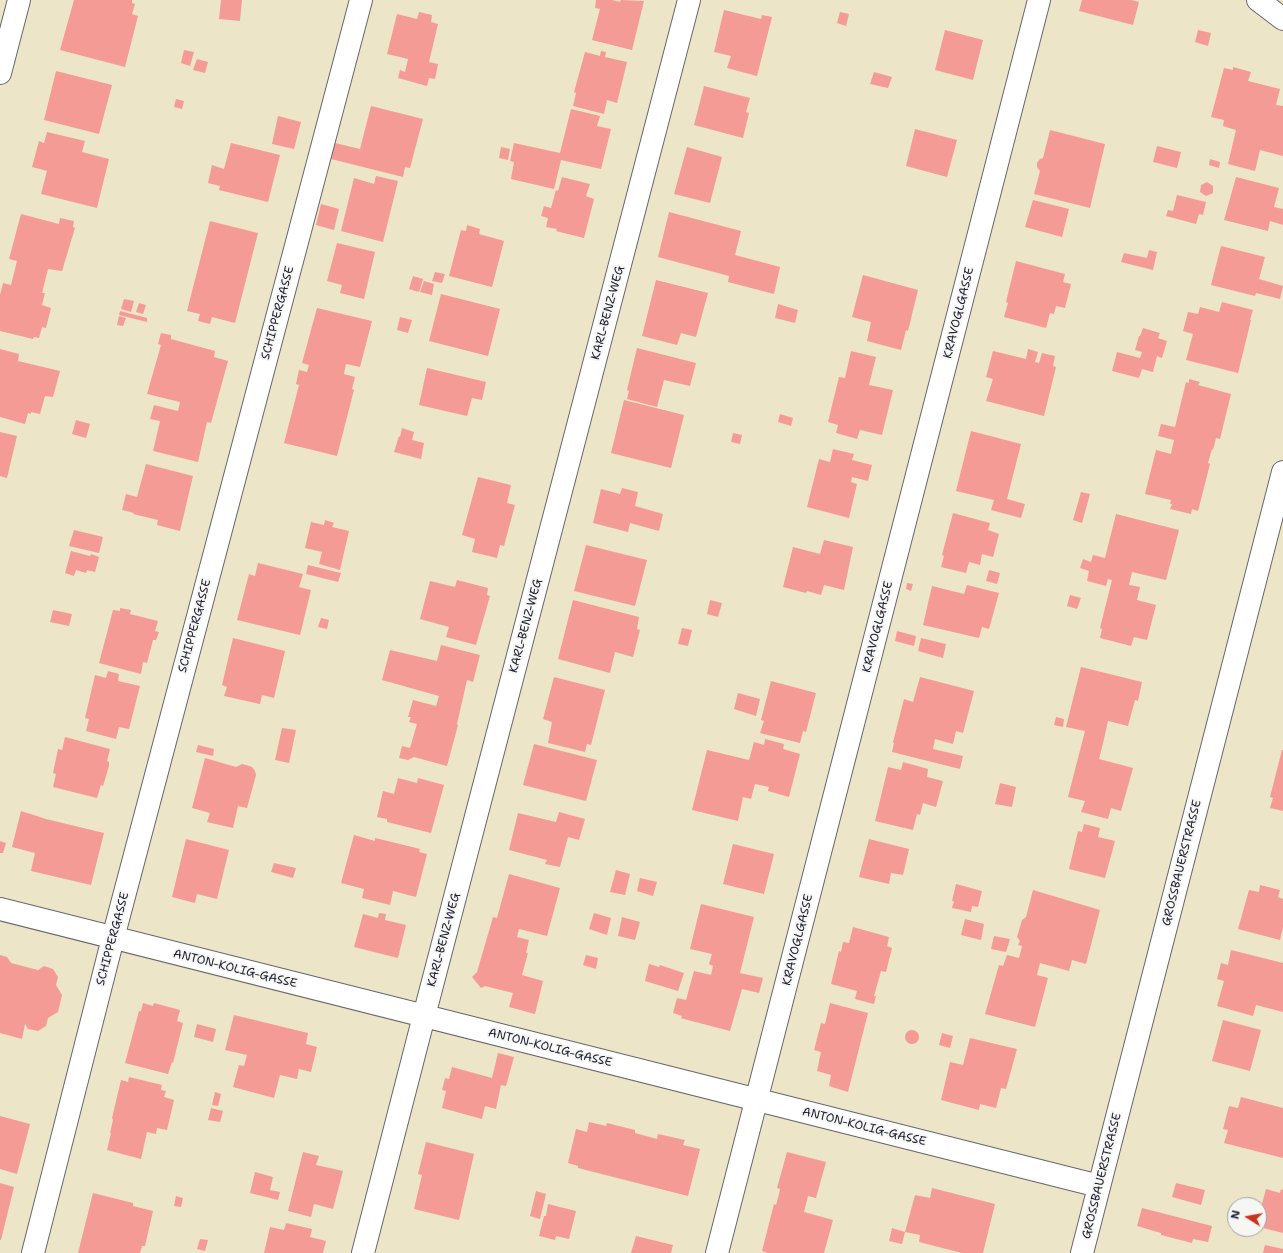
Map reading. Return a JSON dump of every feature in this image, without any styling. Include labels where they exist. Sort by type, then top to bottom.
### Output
[{"type":"street","points":[[0,73],[19,0]]},
{"type":"street","name":"SCHIPPERGASSE","points":[[33,1253],[113,938],[361,0]]},
{"type":"street","name":"KARL-BENZ-WEG","points":[[363,1253],[689,0]]},
{"type":"street","name":"KRAVOGLGASSE","points":[[718,1253],[1039,0]]},
{"type":"street","points":[[1258,0],[1283,19]]},
{"type":"street","name":"GROSSBAUERSTRASSE","points":[[1082,1253],[1283,472]]},
{"type":"street","name":"ANTON-KOLIG-GASSE","points":[[0,909],[1099,1186]]},
{"type":"building","points":[[74,0],[132,0],[132,3],[135,4],[132,14],[138,16],[125,67],[60,50]]},
{"type":"building","points":[[221,0],[242,0],[240,21],[219,19]]},
{"type":"building","points":[[596,0],[612,0],[620,2],[621,0],[644,1],[632,50],[592,40],[600,9],[595,8]]},
{"type":"building","points":[[1082,0],[1131,0],[1139,2],[1133,25],[1079,11]]},
{"type":"building","points":[[724,10],[761,19],[762,15],[772,17],[757,76],[727,68],[731,56],[714,52]]},
{"type":"building","points":[[419,12],[432,15],[431,22],[438,24],[429,62],[438,64],[435,79],[429,78],[427,86],[398,78],[400,70],[405,72],[408,59],[387,54],[397,14],[417,19]]},
{"type":"building","points":[[840,12],[849,14],[846,26],[837,23]]},
{"type":"building","points":[[945,30],[983,40],[973,80],[935,70]]},
{"type":"building","points":[[1198,30],[1211,33],[1208,46],[1195,42]]},
{"type":"building","points":[[184,50],[194,52],[190,66],[181,63]]},
{"type":"building","points":[[601,51],[606,52],[605,57],[627,62],[617,103],[607,100],[604,114],[573,106],[576,93],[574,92],[585,52],[600,56]]},
{"type":"building","points":[[197,59],[208,62],[205,73],[193,70]]},
{"type":"building","points":[[1233,67],[1251,72],[1248,81],[1280,89],[1276,105],[1283,106],[1283,156],[1260,150],[1255,171],[1228,164],[1236,130],[1223,126],[1224,120],[1211,117],[1224,68],[1233,70]]},
{"type":"building","points":[[56,71],[112,85],[99,134],[44,120]]},
{"type":"building","points":[[874,72],[892,77],[888,88],[870,84]]},
{"type":"building","points":[[704,86],[750,98],[746,112],[749,113],[743,138],[694,125]]},
{"type":"building","points":[[176,99],[184,101],[182,109],[174,107]]},
{"type":"building","points":[[371,106],[423,119],[410,168],[405,167],[403,177],[331,159],[335,143],[360,149]]},
{"type":"building","points":[[571,109],[600,116],[597,126],[611,129],[601,169],[561,160],[554,189],[511,179],[514,162],[510,161],[514,143],[560,153]]},
{"type":"building","points":[[278,116],[301,122],[294,149],[272,144]]},
{"type":"building","points":[[915,129],[957,140],[947,177],[906,166]]},
{"type":"building","points":[[1050,130],[1105,144],[1090,208],[1034,194],[1040,171],[1037,167],[1037,163],[1043,158]]},
{"type":"building","points":[[47,132],[85,141],[82,152],[109,159],[97,208],[41,194],[47,171],[32,167],[39,141],[44,143]]},
{"type":"building","points":[[231,143],[280,155],[268,202],[219,190],[220,186],[208,183],[212,165],[224,169]]},
{"type":"building","points":[[1157,146],[1181,152],[1177,168],[1153,162]]},
{"type":"building","points":[[501,147],[510,149],[508,160],[499,158]]},
{"type":"building","points":[[687,147],[722,157],[710,203],[674,194]]},
{"type":"building","points":[[1210,159],[1220,162],[1219,168],[1209,165]]},
{"type":"building","points":[[376,176],[398,181],[383,242],[341,231],[354,178],[374,184]]},
{"type":"building","points":[[562,177],[590,184],[586,196],[594,199],[584,238],[546,227],[548,218],[541,216],[544,206],[551,208],[556,190],[558,191]]},
{"type":"building","points":[[1236,177],[1279,188],[1274,207],[1283,209],[1283,225],[1270,221],[1268,231],[1224,220]]},
{"type":"building","points":[[1207,182],[1213,186],[1213,193],[1206,196],[1200,192],[1201,185]]},
{"type":"building","points":[[1177,195],[1206,202],[1203,215],[1199,214],[1196,224],[1166,216],[1168,210],[1173,211]]},
{"type":"building","points":[[1033,200],[1069,209],[1062,237],[1025,227]]},
{"type":"building","points":[[321,204],[339,209],[334,230],[316,225]]},
{"type":"building","points":[[669,212],[741,231],[735,255],[780,267],[774,294],[728,282],[729,276],[658,257]]},
{"type":"building","points":[[21,214],[59,224],[60,218],[74,221],[73,227],[75,228],[62,271],[48,269],[42,293],[45,293],[42,305],[51,308],[46,328],[42,327],[39,338],[34,337],[33,339],[0,331],[0,295],[3,283],[11,285],[17,261],[9,259]]},
{"type":"building","points":[[210,221],[258,233],[235,323],[212,317],[210,324],[198,321],[200,314],[187,311]]},
{"type":"building","points":[[467,225],[480,229],[479,234],[504,241],[492,287],[449,276],[461,230],[466,231]]},
{"type":"building","points":[[337,243],[375,252],[364,299],[340,293],[342,285],[327,281]]},
{"type":"building","points":[[1221,246],[1265,257],[1259,279],[1283,286],[1280,299],[1256,293],[1255,296],[1211,285]]},
{"type":"building","points":[[1149,250],[1157,252],[1153,270],[1121,262],[1124,253],[1147,258]]},
{"type":"building","points":[[1016,261],[1065,274],[1063,282],[1071,284],[1065,308],[1056,306],[1054,314],[1050,313],[1046,328],[1004,317]]},
{"type":"building","points":[[435,272],[445,274],[442,283],[432,281]]},
{"type":"building","points":[[863,275],[918,290],[908,331],[906,330],[901,350],[867,341],[871,322],[852,317]]},
{"type":"building","points":[[413,276],[423,279],[419,292],[409,289]]},
{"type":"building","points":[[656,280],[708,293],[696,337],[681,333],[677,345],[642,336]]},
{"type":"building","points":[[424,281],[434,284],[432,295],[420,292]]},
{"type":"building","points":[[441,294],[500,309],[488,356],[429,341]]},
{"type":"building","points":[[124,299],[134,301],[131,312],[121,309]]},
{"type":"building","points":[[1222,302],[1253,310],[1238,373],[1186,360],[1193,334],[1183,331],[1188,312],[1198,314],[1200,307],[1219,312]]},
{"type":"building","points":[[139,303],[146,305],[143,314],[136,312]]},
{"type":"building","points":[[778,304],[798,310],[795,323],[775,318]]},
{"type":"building","points":[[317,308],[372,321],[360,367],[346,364],[344,374],[355,377],[352,389],[354,390],[337,456],[284,443],[299,385],[296,384],[299,370],[307,372],[309,365],[302,363]]},
{"type":"building","points":[[120,311],[147,318],[147,322],[119,315]]},
{"type":"building","points":[[119,316],[126,318],[123,326],[117,325]]},
{"type":"building","points":[[400,317],[412,320],[408,333],[397,330]]},
{"type":"building","points":[[1143,328],[1160,333],[1158,338],[1167,341],[1162,358],[1157,356],[1153,372],[1142,369],[1139,378],[1112,371],[1117,352],[1140,358],[1142,352],[1135,350]]},
{"type":"building","points":[[161,333],[171,335],[171,339],[215,351],[214,357],[228,361],[211,423],[207,422],[198,462],[153,451],[160,421],[150,419],[154,405],[178,411],[180,402],[147,394],[161,345],[158,344]]},
{"type":"building","points":[[637,348],[696,363],[690,386],[664,380],[657,407],[627,399],[629,391],[627,390]]},
{"type":"building","points":[[0,349],[19,354],[18,361],[60,371],[53,397],[45,396],[40,414],[31,412],[31,414],[28,413],[25,424],[0,417]]},
{"type":"building","points":[[1028,349],[1038,352],[1035,362],[1039,363],[1042,353],[1055,356],[1053,366],[1056,367],[1044,416],[986,401],[993,379],[986,377],[993,351],[1026,359]]},
{"type":"building","points":[[851,351],[876,357],[869,385],[893,390],[882,435],[860,430],[857,439],[836,433],[838,425],[828,422],[839,377],[845,378]]},
{"type":"building","points":[[427,368],[486,382],[482,400],[472,398],[467,416],[419,405]]},
{"type":"building","points":[[1189,379],[1200,382],[1198,385],[1231,394],[1220,439],[1216,438],[1208,463],[1210,464],[1198,511],[1192,509],[1191,514],[1170,509],[1172,504],[1170,504],[1171,500],[1145,494],[1156,450],[1171,454],[1174,440],[1158,436],[1161,424],[1175,427],[1186,382],[1189,383]]},
{"type":"building","points":[[624,400],[684,415],[671,468],[611,453]]},
{"type":"building","points":[[780,414],[793,418],[791,426],[778,422]]},
{"type":"building","points":[[76,420],[90,424],[86,438],[72,434]]},
{"type":"building","points":[[402,428],[414,432],[412,440],[424,443],[421,459],[394,452]]},
{"type":"building","points":[[971,431],[1021,444],[1007,499],[1025,504],[1021,518],[991,510],[994,500],[956,491]]},
{"type":"building","points":[[0,432],[17,436],[7,478],[0,476]]},
{"type":"building","points":[[733,433],[742,435],[740,444],[731,442]]},
{"type":"building","points":[[833,449],[854,454],[852,460],[872,465],[868,481],[852,477],[851,482],[857,484],[849,518],[807,507],[819,459],[830,462]]},
{"type":"building","points":[[146,464],[193,476],[180,531],[157,525],[158,520],[122,510],[126,494],[137,497]]},
{"type":"building","points":[[478,477],[511,485],[507,503],[515,505],[504,546],[500,545],[497,558],[472,552],[475,539],[462,535]]},
{"type":"building","points":[[622,488],[638,492],[635,506],[663,514],[659,531],[630,523],[628,532],[593,523],[601,489],[620,494]]},
{"type":"building","points":[[1081,492],[1090,494],[1082,523],[1073,520]]},
{"type":"building","points":[[953,513],[990,523],[988,530],[999,534],[993,557],[982,554],[980,565],[969,562],[966,573],[941,567],[944,556],[942,555]]},
{"type":"building","points":[[1116,514],[1179,530],[1166,580],[1132,572],[1129,585],[1140,587],[1137,600],[1156,605],[1147,640],[1134,637],[1131,646],[1100,638],[1102,629],[1100,628],[1112,580],[1108,579],[1106,586],[1087,581],[1089,571],[1080,568],[1083,559],[1091,562],[1093,555],[1105,558]]},
{"type":"building","points":[[325,520],[334,523],[332,527],[349,531],[340,570],[319,564],[322,552],[305,548],[311,522],[324,525]]},
{"type":"building","points":[[74,530],[103,537],[99,553],[69,546]]},
{"type":"building","points":[[824,540],[853,547],[844,590],[824,585],[821,595],[783,587],[793,547],[820,554]]},
{"type":"building","points":[[586,545],[647,560],[635,606],[574,591]]},
{"type":"building","points":[[71,551],[90,556],[91,554],[99,557],[95,572],[87,570],[86,573],[76,570],[74,576],[65,573]]},
{"type":"building","points":[[258,563],[303,574],[299,587],[311,590],[300,635],[237,620],[249,574],[255,576]]},
{"type":"building","points":[[308,565],[341,573],[338,582],[306,574]]},
{"type":"building","points":[[989,570],[1000,573],[997,584],[986,581]]},
{"type":"building","points":[[457,580],[488,588],[487,595],[490,596],[476,645],[446,637],[449,627],[420,619],[430,581],[455,587]]},
{"type":"building","points":[[907,583],[913,584],[911,591],[906,589]]},
{"type":"building","points":[[967,585],[999,593],[989,629],[982,627],[979,638],[923,625],[932,586],[964,594]]},
{"type":"building","points":[[1070,595],[1081,598],[1077,609],[1067,606]]},
{"type":"building","points":[[573,600],[639,617],[637,629],[640,630],[633,657],[615,652],[610,673],[558,659]]},
{"type":"building","points":[[710,600],[722,603],[718,617],[707,614]]},
{"type":"building","points":[[120,608],[131,610],[130,614],[158,621],[155,631],[159,632],[156,640],[153,640],[147,663],[143,662],[141,674],[99,663],[113,610],[120,611]]},
{"type":"building","points":[[53,610],[72,614],[69,626],[50,622]]},
{"type":"building","points":[[321,618],[329,620],[327,629],[318,627]]},
{"type":"building","points":[[682,628],[692,630],[688,646],[678,644]]},
{"type":"building","points":[[897,631],[916,636],[914,646],[895,641]]},
{"type":"building","points":[[233,638],[285,651],[274,698],[262,695],[260,704],[224,696],[227,687],[222,685]]},
{"type":"building","points":[[921,638],[946,644],[943,658],[918,651]]},
{"type":"building","points":[[441,645],[480,655],[473,682],[467,680],[458,725],[447,766],[414,757],[408,760],[399,758],[402,746],[410,748],[417,724],[409,722],[411,717],[408,717],[413,700],[436,706],[439,696],[382,680],[390,650],[437,661]]},
{"type":"building","points":[[1081,667],[1142,682],[1138,701],[1135,700],[1128,726],[1108,721],[1099,759],[1133,768],[1121,811],[1111,808],[1108,819],[1081,812],[1085,801],[1068,797],[1085,731],[1066,727]]},
{"type":"building","points":[[108,671],[119,674],[118,681],[140,686],[129,729],[119,727],[116,739],[86,731],[89,719],[85,718],[95,675],[106,678]]},
{"type":"building","points":[[554,677],[605,690],[591,745],[587,744],[585,752],[548,743],[552,722],[543,719]]},
{"type":"building","points":[[920,677],[974,691],[963,733],[956,731],[953,744],[935,739],[933,749],[963,756],[960,769],[892,752],[893,742],[904,699],[913,702]]},
{"type":"building","points":[[771,681],[816,693],[806,732],[803,731],[800,743],[760,733],[764,721],[761,720]]},
{"type":"building","points":[[738,693],[760,699],[756,716],[734,709]]},
{"type":"building","points":[[1056,717],[1064,719],[1063,727],[1054,725]]},
{"type":"building","points":[[282,728],[296,730],[289,763],[275,760]]},
{"type":"building","points":[[65,737],[110,749],[107,761],[109,762],[109,766],[103,786],[101,785],[97,798],[53,787],[56,774],[53,773],[58,749],[62,750]]},
{"type":"building","points":[[765,739],[784,744],[783,749],[800,754],[789,797],[768,791],[769,787],[755,784],[751,799],[743,797],[738,821],[692,810],[707,750],[749,760],[754,742],[764,745]]},
{"type":"building","points":[[534,744],[597,760],[586,801],[523,785]]},
{"type":"building","points":[[198,745],[214,749],[213,756],[196,752]]},
{"type":"building","points":[[1282,750],[1283,811],[1270,808],[1273,798],[1270,797]]},
{"type":"building","points":[[205,758],[236,767],[242,764],[246,765],[252,767],[255,771],[256,775],[247,808],[238,806],[233,828],[207,822],[210,813],[192,808]]},
{"type":"building","points":[[903,762],[928,769],[927,777],[943,781],[936,807],[923,803],[920,815],[917,814],[913,830],[875,821],[888,767],[901,770]]},
{"type":"building","points":[[398,778],[417,783],[418,778],[444,785],[431,833],[387,822],[387,819],[377,817],[383,791],[394,794]]},
{"type":"building","points":[[1000,783],[1016,787],[1012,807],[995,804]]},
{"type":"building","points":[[21,811],[46,819],[104,833],[91,885],[31,871],[35,853],[12,847]]},
{"type":"building","points":[[559,812],[585,819],[579,840],[568,837],[560,867],[545,864],[547,860],[509,850],[518,813],[556,822]]},
{"type":"building","points":[[1084,824],[1100,828],[1098,837],[1115,841],[1105,878],[1069,869],[1078,831],[1082,832]]},
{"type":"building","points":[[354,835],[375,841],[375,838],[420,849],[419,852],[427,854],[416,897],[393,891],[390,905],[362,898],[364,889],[341,883]]},
{"type":"building","points":[[186,839],[229,850],[217,899],[197,894],[195,903],[172,897]]},
{"type":"building","points":[[869,839],[909,849],[903,875],[891,873],[889,884],[859,877]]},
{"type":"building","points":[[0,841],[6,843],[3,853],[0,853]]},
{"type":"building","points":[[733,844],[774,854],[764,894],[723,884]]},
{"type":"building","points":[[274,863],[296,868],[293,878],[271,872]]},
{"type":"building","points":[[616,870],[630,874],[625,895],[610,892]]},
{"type":"building","points":[[509,874],[560,888],[547,936],[519,929],[517,937],[529,940],[526,953],[528,953],[522,975],[543,981],[535,1014],[509,1007],[513,993],[485,986],[481,988],[472,977],[477,972],[493,917],[497,918]]},
{"type":"building","points":[[640,878],[657,882],[653,896],[637,891]]},
{"type":"building","points":[[956,884],[982,891],[978,907],[972,906],[971,912],[952,908]]},
{"type":"building","points":[[1260,885],[1280,890],[1278,897],[1283,899],[1283,927],[1280,940],[1238,929],[1249,890],[1259,892]]},
{"type":"building","points":[[1033,890],[1100,910],[1086,964],[1072,960],[1069,971],[1040,963],[1037,975],[1048,978],[1035,1027],[985,1014],[999,965],[1003,966],[1007,955],[1019,958],[1022,946],[1018,945],[1020,941],[1017,937],[1022,920],[1026,917]]},
{"type":"building","points":[[701,904],[754,917],[740,973],[763,978],[759,993],[742,989],[730,1031],[684,1019],[681,1018],[682,1016],[673,1013],[677,998],[686,1000],[694,971],[711,975],[713,966],[709,964],[712,954],[690,949]]},
{"type":"building","points":[[379,913],[386,914],[385,920],[406,925],[398,958],[354,947],[363,914],[378,918]]},
{"type":"building","points":[[594,913],[611,918],[607,935],[589,929]]},
{"type":"building","points":[[622,917],[640,922],[635,940],[618,936]]},
{"type":"building","points":[[965,919],[984,924],[981,940],[961,935]]},
{"type":"building","points":[[853,927],[889,937],[887,946],[892,948],[886,972],[881,971],[874,996],[876,996],[874,1004],[855,999],[857,991],[831,984],[839,951],[841,952],[843,942],[849,943]]},
{"type":"building","points":[[994,936],[1010,939],[1006,952],[991,949]]},
{"type":"building","points":[[1231,950],[1283,963],[1283,1012],[1256,1005],[1253,1016],[1217,1006],[1224,981],[1217,979],[1221,963],[1228,965]]},
{"type":"building","points":[[0,955],[7,957],[11,963],[38,970],[44,966],[53,969],[58,977],[56,985],[62,995],[58,1012],[48,1018],[46,1026],[38,1031],[28,1029],[25,1024],[22,1039],[0,1033]]},
{"type":"building","points":[[586,955],[598,958],[596,969],[583,965]]},
{"type":"building","points":[[649,964],[659,967],[660,965],[684,973],[678,991],[645,981]]},
{"type":"building","points":[[143,1003],[153,1006],[154,1003],[180,1010],[177,1021],[183,1023],[173,1063],[172,1062],[168,1074],[125,1063],[139,1011],[141,1011]]},
{"type":"building","points":[[830,1003],[868,1013],[848,1092],[829,1086],[831,1075],[817,1071],[821,1052],[814,1050],[821,1023],[825,1024]]},
{"type":"building","points":[[234,1015],[308,1033],[306,1044],[317,1047],[311,1072],[299,1069],[297,1079],[280,1075],[274,1098],[233,1087],[239,1065],[244,1066],[247,1055],[225,1050]]},
{"type":"building","points":[[1223,1020],[1261,1030],[1250,1071],[1212,1061]]},
{"type":"building","points":[[197,1024],[216,1029],[213,1042],[194,1037]]},
{"type":"building","points":[[912,1030],[917,1032],[919,1037],[917,1042],[912,1044],[907,1042],[905,1037],[907,1032]]},
{"type":"building","points":[[942,1033],[953,1036],[950,1048],[939,1045]]},
{"type":"building","points":[[970,1038],[1017,1049],[1006,1089],[1001,1088],[996,1108],[980,1104],[979,1110],[941,1100],[950,1062],[963,1065]]},
{"type":"building","points":[[498,1053],[514,1057],[506,1086],[501,1085],[496,1109],[485,1106],[482,1119],[442,1108],[446,1091],[442,1090],[445,1078],[449,1079],[452,1067],[492,1078]]},
{"type":"building","points":[[129,1077],[162,1085],[161,1090],[166,1091],[164,1097],[174,1100],[167,1130],[157,1128],[156,1134],[147,1132],[141,1159],[107,1150],[111,1133],[112,1118],[121,1080],[128,1082]]},
{"type":"building","points":[[215,1092],[221,1094],[218,1106],[212,1105]]},
{"type":"building","points":[[1241,1097],[1283,1108],[1283,1158],[1224,1143],[1228,1130],[1223,1129],[1229,1106],[1238,1108]]},
{"type":"building","points":[[211,1108],[223,1111],[220,1122],[208,1120]]},
{"type":"building","points":[[0,1116],[30,1124],[17,1174],[0,1169]]},
{"type":"building","points":[[589,1122],[606,1126],[607,1123],[635,1130],[635,1133],[657,1139],[658,1134],[685,1140],[683,1145],[700,1149],[688,1196],[578,1168],[578,1166],[568,1163],[576,1129],[587,1132]]},
{"type":"building","points":[[426,1142],[474,1154],[459,1220],[414,1209],[422,1175],[418,1174]]},
{"type":"building","points":[[303,1152],[319,1156],[316,1165],[343,1171],[333,1209],[314,1204],[311,1217],[288,1211]]},
{"type":"building","points":[[787,1152],[826,1162],[816,1198],[808,1196],[804,1212],[833,1220],[824,1253],[768,1253],[762,1251],[774,1204],[776,1205],[779,1194],[780,1189],[777,1188]]},
{"type":"building","points":[[255,1172],[273,1177],[270,1190],[280,1192],[278,1200],[250,1193]]},
{"type":"building","points":[[0,1183],[14,1187],[1,1240],[0,1240]]},
{"type":"building","points":[[1176,1183],[1205,1190],[1201,1205],[1172,1197]]},
{"type":"building","points":[[932,1188],[995,1204],[983,1253],[962,1253],[919,1242],[920,1235],[905,1232],[915,1195],[930,1198]]},
{"type":"building","points":[[1266,1189],[1280,1193],[1281,1189],[1283,1190],[1283,1233],[1267,1229],[1267,1197],[1264,1197]]},
{"type":"building","points":[[536,1191],[546,1194],[540,1219],[530,1216]]},
{"type":"building","points":[[93,1193],[133,1203],[133,1206],[153,1211],[145,1246],[142,1246],[140,1253],[78,1253]]},
{"type":"building","points":[[176,1196],[183,1198],[181,1207],[174,1206]]},
{"type":"building","points":[[548,1204],[576,1211],[569,1239],[556,1236],[555,1240],[539,1236],[544,1216],[546,1216]]},
{"type":"building","points":[[1142,1208],[1212,1226],[1208,1242],[1193,1239],[1192,1243],[1161,1235],[1161,1233],[1137,1226]]},
{"type":"building","points":[[286,1223],[312,1229],[310,1237],[326,1241],[323,1253],[264,1253],[270,1227],[284,1230]]},
{"type":"building","points":[[892,1228],[905,1232],[902,1244],[889,1241]]},
{"type":"building","points":[[636,1236],[673,1245],[671,1253],[631,1253]]},
{"type":"building","points":[[200,1239],[208,1240],[205,1251],[197,1249]]},
{"type":"building","points":[[1265,1245],[1283,1249],[1283,1253],[1263,1253]]}]
